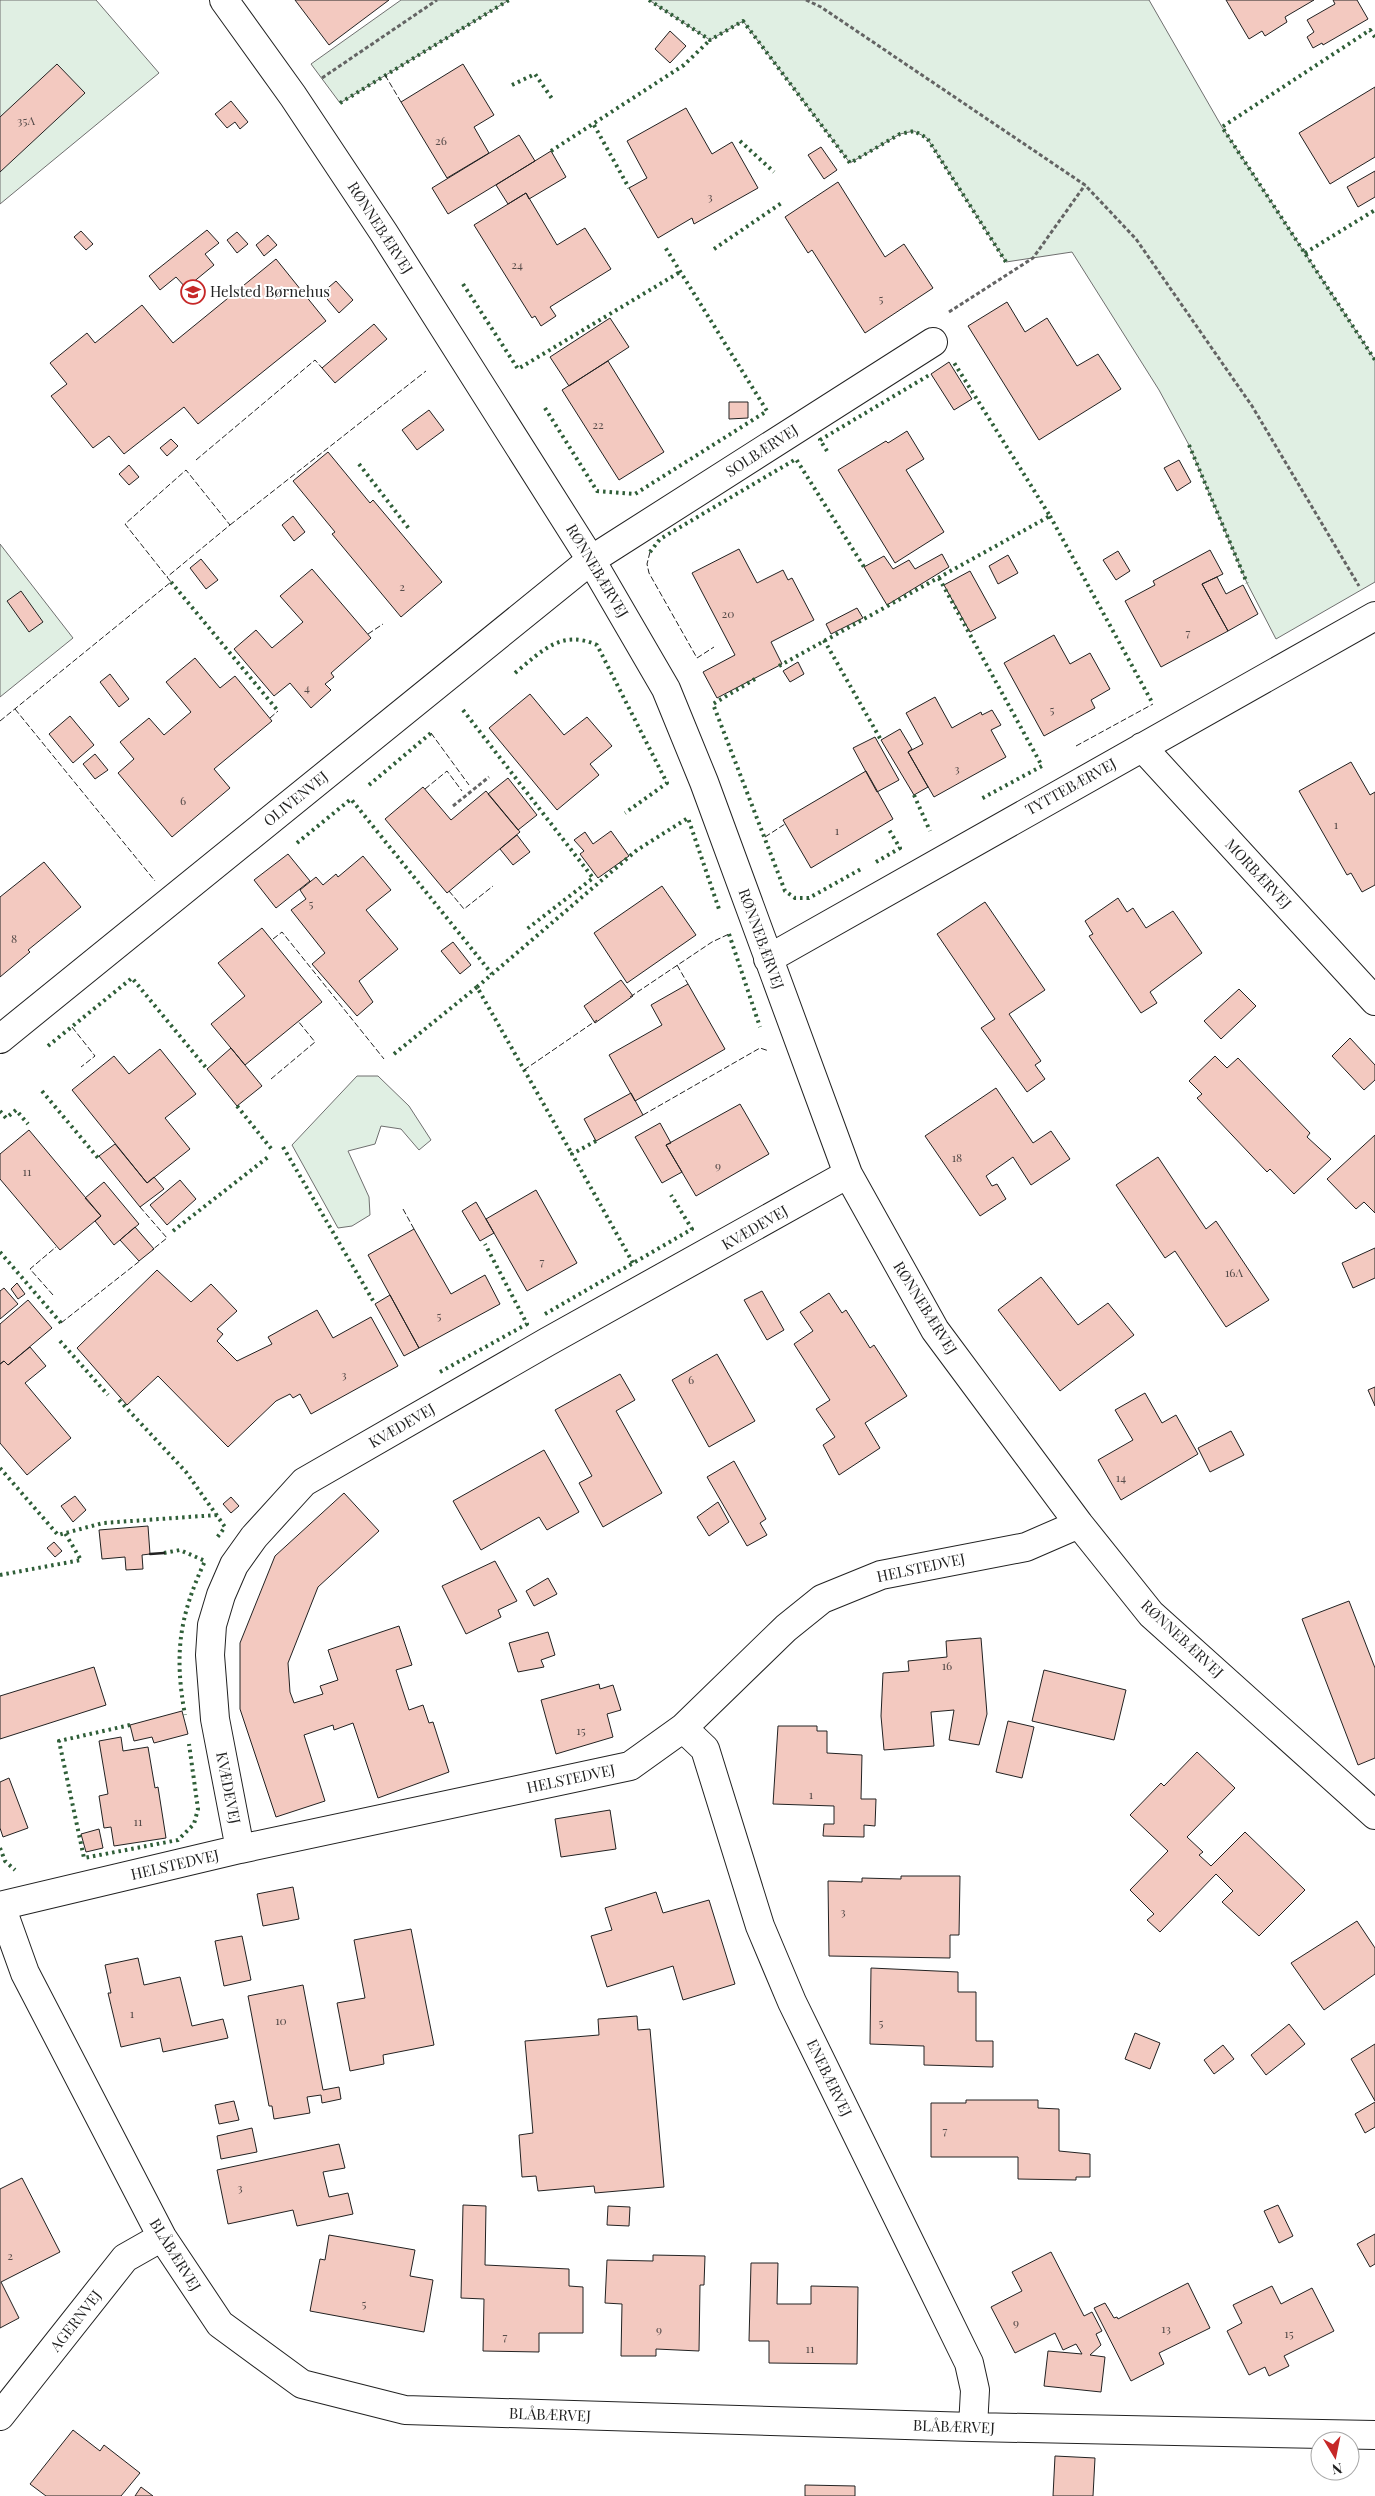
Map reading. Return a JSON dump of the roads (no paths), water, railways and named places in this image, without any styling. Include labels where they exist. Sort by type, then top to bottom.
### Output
[{"type":"street","name":"RØNNEBÆRVEJ","points":[[224,0],[293,96],[384,233],[591,560],[666,689],[704,782],[848,1174],[935,1330],[1079,1524],[1151,1614],[1373,1809]]},
{"type":"street","name":"SOLBÆRVEJ","points":[[591,560],[933,342]]},
{"type":"street","name":"OLIVENVEJ","points":[[0,1039],[591,560]]},
{"type":"street","name":"TYTTEBÆRVEJ","points":[[768,959],[1375,616]]},
{"type":"street","name":"MORBÆRVEJ","points":[[1142,747],[1375,1001]]},
{"type":"street","name":"KVÆDEVEJ","points":[[240,1849],[214,1719],[210,1655],[212,1625],[221,1595],[234,1565],[254,1537],[304,1482],[547,1342],[714,1251],[848,1174]]},
{"type":"street","name":"HELSTEDVEJ","points":[[0,1906],[240,1849],[630,1766],[682,1728],[786,1628],[822,1599],[881,1575],[1026,1547],[1079,1524]]},
{"type":"street","name":"ENEBÆRVEJ","points":[[682,1728],[705,1749],[760,1926],[792,2002],[969,2363],[975,2390],[973,2427]]},
{"type":"street","name":"BLÅBÆRVEJ","points":[[0,1906],[25,1973],[162,2237],[220,2324],[302,2384],[405,2410],[973,2427],[1375,2435]]},
{"type":"street","name":"AGERNVEJ","points":[[0,2416],[125,2258],[162,2237]]},
{"type":"place","name":"Helsted Børnehus","points":[[193,292]]}]
